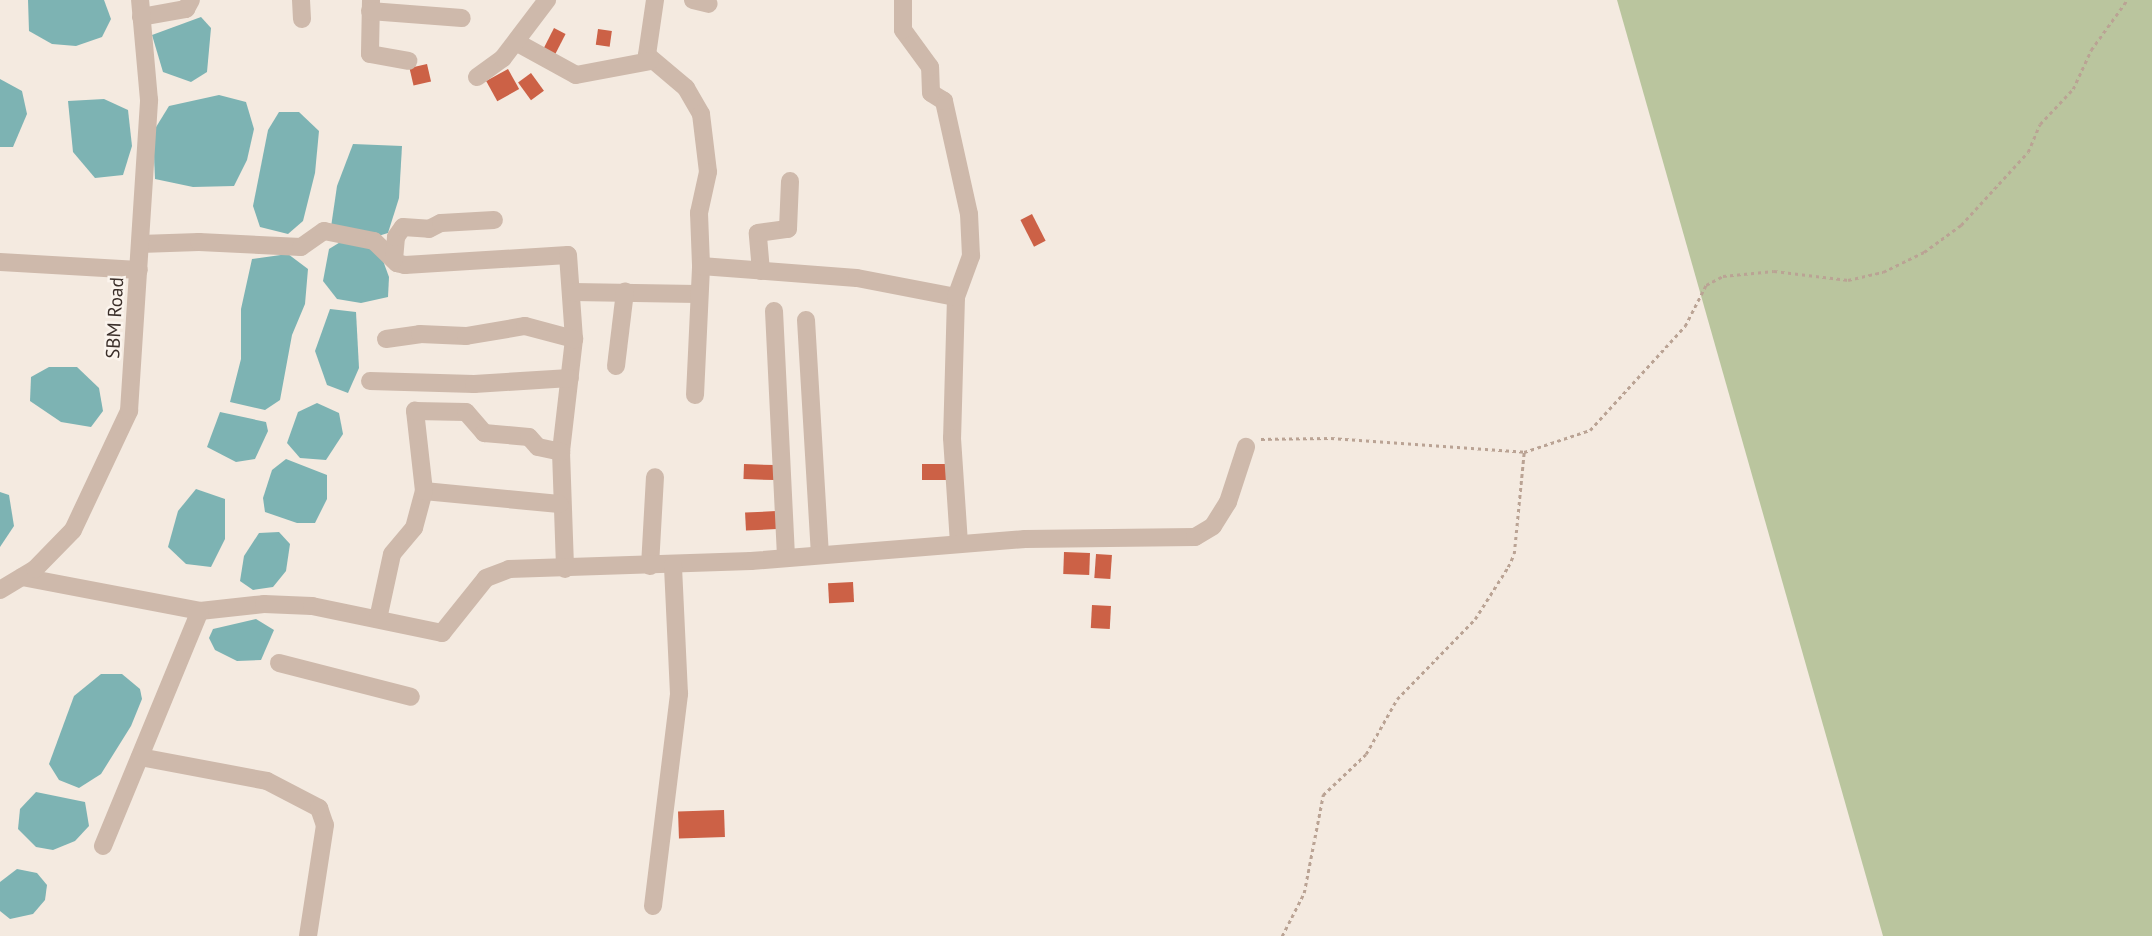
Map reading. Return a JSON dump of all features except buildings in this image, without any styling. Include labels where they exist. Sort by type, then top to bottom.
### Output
[{"type":"street","points":[[141,8],[186,9],[191,0]]},
{"type":"street","points":[[301,0],[302,19]]},
{"type":"street","points":[[477,77],[491,70],[547,0]]},
{"type":"street","points":[[650,61],[648,26],[655,0]]},
{"type":"street","points":[[902,0],[903,30],[930,67],[931,93],[943,100],[946,109],[969,215],[971,256],[956,298],[952,438],[959,544]]},
{"type":"street","points":[[408,61],[372,56],[370,6],[462,18]]},
{"type":"street","name":"SBM Road","points":[[0,590],[22,577],[73,530],[129,411],[149,100],[141,8]]},
{"type":"street","points":[[516,41],[576,75],[650,61],[686,88],[701,114],[708,172],[699,214],[701,266],[697,294],[695,395]]},
{"type":"street","points":[[761,271],[758,235],[788,229],[790,181]]},
{"type":"street","points":[[394,260],[396,237],[403,227],[429,229],[441,223],[494,220]]},
{"type":"street","points":[[140,244],[199,242],[301,247],[324,231],[374,241],[394,260],[405,265],[564,254],[569,258],[574,338],[561,452],[559,504],[565,569]]},
{"type":"street","points":[[0,262],[139,270]]},
{"type":"street","points":[[701,266],[857,278],[956,298]]},
{"type":"street","points":[[573,292],[697,294]]},
{"type":"street","points":[[617,366],[625,292]]},
{"type":"street","points":[[775,311],[786,558]]},
{"type":"street","points":[[806,320],[820,555]]},
{"type":"street","points":[[386,339],[415,334],[466,336],[525,326],[574,338]]},
{"type":"street","points":[[370,381],[474,383],[570,378]]},
{"type":"street","points":[[377,619],[392,554],[414,528],[424,491],[414,412],[418,409],[466,412],[484,433],[529,437],[538,447],[561,452]]},
{"type":"street","points":[[22,577],[200,611],[264,604],[312,606],[442,633],[485,578],[509,569],[673,565],[959,544],[1195,537],[1213,526],[1228,502],[1246,447]]},
{"type":"street","points":[[650,566],[655,477]]},
{"type":"street","points":[[424,491],[559,504]]},
{"type":"street","points":[[653,906],[679,694],[673,565]]},
{"type":"street","points":[[103,846],[200,611]]},
{"type":"street","points":[[279,663],[411,697]]},
{"type":"street","points":[[141,757],[257,778],[319,808],[324,825],[308,936]]},
{"type":"path","points":[[1246,447],[1264,438],[1331,438],[1524,452],[1590,430],[1685,326],[1706,285],[1723,276],[1774,271],[1847,280],[1883,272],[1924,252],[1952,232],[2028,152],[2040,124],[2073,89],[2091,50],[2127,0]]},
{"type":"path","points":[[1282,936],[1304,893],[1323,795],[1366,754],[1397,699],[1475,619],[1508,567],[1514,554],[1524,452]]},
{"type":"green space","points":[[1617,0],[2152,0],[2152,936],[1883,936]]},
{"type":"water","points":[[28,0],[104,0],[111,19],[102,37],[76,46],[52,44],[29,31]]},
{"type":"water","points":[[201,17],[211,28],[207,72],[191,82],[163,72],[152,35]]},
{"type":"water","points":[[0,79],[22,91],[27,114],[13,147],[0,147]]},
{"type":"water","points":[[219,95],[246,102],[254,129],[247,160],[234,186],[193,187],[155,179],[153,132],[169,106]]},
{"type":"water","points":[[104,99],[128,110],[132,146],[123,175],[95,178],[73,152],[68,101]]},
{"type":"water","points":[[279,112],[299,112],[319,131],[315,173],[303,221],[288,234],[260,227],[253,206],[268,130]]},
{"type":"water","points":[[353,144],[402,146],[399,198],[388,233],[365,240],[331,227],[337,186]]},
{"type":"water","points":[[342,241],[378,247],[389,277],[388,297],[361,303],[337,299],[323,281],[329,249]]},
{"type":"water","points":[[288,254],[308,269],[305,304],[292,335],[280,400],[265,410],[230,402],[241,359],[241,309],[252,259]]},
{"type":"water","points":[[330,309],[356,312],[359,368],[348,393],[327,385],[315,351]]},
{"type":"water","points":[[49,367],[77,367],[99,388],[103,411],[91,427],[61,422],[30,401],[31,377]]},
{"type":"water","points":[[317,403],[339,413],[343,434],[326,460],[300,458],[287,443],[298,412]]},
{"type":"water","points":[[220,412],[266,422],[268,431],[255,459],[236,462],[207,447]]},
{"type":"water","points":[[286,459],[327,475],[327,499],[315,523],[297,523],[265,512],[263,498],[272,470]]},
{"type":"water","points":[[196,489],[225,499],[225,539],[211,567],[186,564],[168,547],[178,511]]},
{"type":"water","points":[[0,492],[9,495],[14,526],[0,547]]},
{"type":"water","points":[[279,532],[290,544],[286,571],[273,587],[253,590],[240,581],[244,556],[259,533]]},
{"type":"water","points":[[256,619],[274,630],[261,660],[237,661],[215,650],[209,638],[213,629]]},
{"type":"water","points":[[101,674],[122,674],[140,689],[142,699],[131,726],[101,774],[79,788],[59,780],[49,764],[74,696]]},
{"type":"water","points":[[36,792],[85,802],[89,826],[75,841],[53,850],[36,847],[18,829],[20,809]]},
{"type":"water","points":[[17,869],[37,873],[47,885],[45,900],[33,914],[10,919],[0,911],[0,882]]}]
